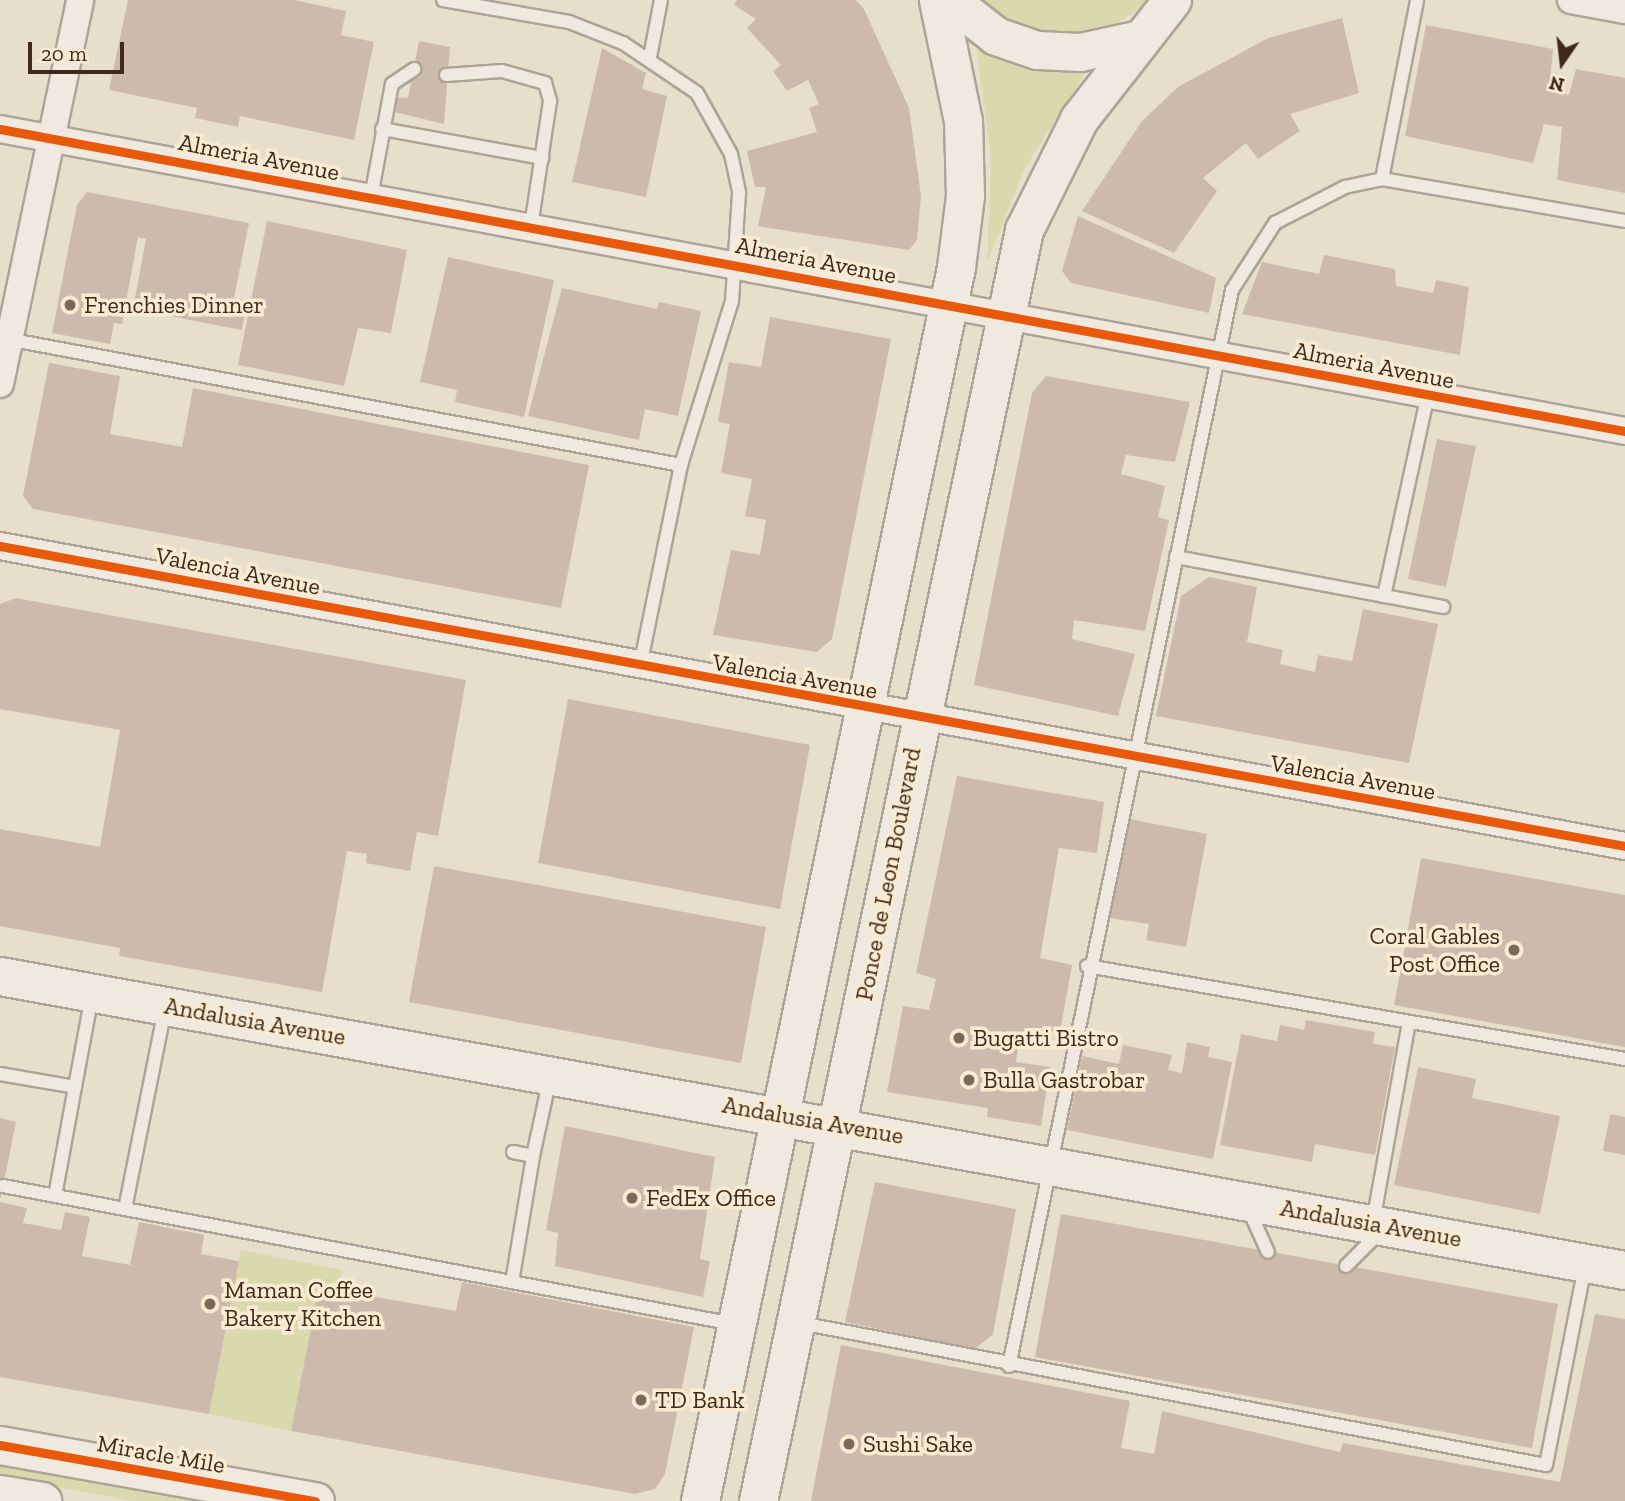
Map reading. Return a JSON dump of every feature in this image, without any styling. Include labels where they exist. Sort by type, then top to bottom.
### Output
[{"type":"street","points":[[0,384],[4,338],[51,138],[79,0]]},
{"type":"street","points":[[700,1501],[734,1324],[782,1115],[950,305],[965,171],[959,92],[938,0]]},
{"type":"street","points":[[950,0],[996,36],[1037,50],[1080,52],[1140,39]]},
{"type":"street","name":"Ponce de Leon Boulevard","points":[[758,1501],[837,1125],[918,718],[1004,315],[1038,192],[1079,119],[1172,0]]},
{"type":"street","points":[[1571,0],[1625,10]]},
{"type":"street","name":"Almeria Avenue","points":[[0,129],[1625,431]]},
{"type":"street","name":"Valencia Avenue","points":[[0,546],[865,709],[1625,846]]},
{"type":"street","name":"Andalusia Avenue","points":[[0,976],[1048,1163],[1625,1270]]},
{"type":"street","name":"Miracle Mile","points":[[0,1445],[315,1501]]},
{"type":"street","points":[[0,1494],[42,1501]]},
{"type":"lane","points":[[443,0],[569,22],[650,57],[697,93],[732,154],[739,193],[737,265],[720,346],[681,465],[640,666]]},
{"type":"lane","points":[[650,57],[662,0]]},
{"type":"lane","points":[[1382,179],[1417,0]]},
{"type":"lane","points":[[371,197],[392,84],[414,69]]},
{"type":"lane","points":[[446,75],[502,71],[545,83],[550,101],[531,227]]},
{"type":"lane","points":[[382,129],[542,158]]},
{"type":"lane","points":[[1009,1366],[1087,966],[1232,290],[1275,223],[1345,187],[1382,179],[1625,221]]},
{"type":"lane","points":[[4,338],[681,465]]},
{"type":"lane","points":[[1384,596],[1428,394]]},
{"type":"lane","points":[[1176,557],[1443,607]]},
{"type":"lane","points":[[1087,966],[1625,1059]]},
{"type":"lane","points":[[55,1196],[93,992]]},
{"type":"lane","points":[[125,1209],[166,1006]]},
{"type":"lane","points":[[1346,1266],[1379,1224],[1409,1022]]},
{"type":"lane","points":[[0,1074],[75,1087]]},
{"type":"lane","points":[[512,1282],[533,1156],[551,1074]]},
{"type":"lane","points":[[513,1152],[533,1156]]},
{"type":"lane","points":[[4,1186],[734,1324]]},
{"type":"lane","points":[[1244,1199],[1268,1252]]},
{"type":"lane","points":[[796,1323],[1009,1366],[1546,1465],[1586,1263]]},
{"type":"shaded area","points":[[972,0],[1152,0],[1101,34],[1059,37],[1006,24]]},
{"type":"shaded area","points":[[976,42],[1086,72],[1025,168],[987,263],[991,159]]},
{"type":"shaded area","points":[[241,1250],[343,1270],[291,1431],[209,1414]]},
{"type":"shaded area","points":[[12,1463],[216,1501],[131,1501],[0,1476],[0,1464]]},
{"type":"building","points":[[128,0],[294,0],[346,11],[341,35],[374,42],[354,140],[240,116],[238,127],[195,118],[197,108],[109,90]]},
{"type":"building","points":[[737,0],[856,0],[864,9],[909,108],[921,196],[917,240],[909,250],[758,226],[766,187],[755,187],[747,151],[817,132],[809,108],[819,104],[808,80],[787,91],[773,71],[781,65],[747,28],[756,19],[734,5]]},
{"type":"building","points":[[1342,18],[1359,93],[1290,114],[1300,131],[1258,159],[1246,143],[1203,178],[1217,191],[1174,253],[1082,211],[1142,121],[1178,87],[1268,38]]},
{"type":"building","points":[[1426,25],[1553,49],[1549,90],[1569,95],[1576,69],[1625,78],[1625,193],[1557,180],[1562,127],[1544,124],[1533,163],[1405,136]]},
{"type":"building","points":[[419,41],[450,47],[444,124],[390,111],[394,97],[408,98]]},
{"type":"building","points":[[602,48],[646,73],[642,89],[667,96],[646,197],[572,182]]},
{"type":"building","points":[[87,192],[249,223],[234,298],[247,301],[242,330],[133,309],[146,239],[138,237],[122,324],[114,323],[110,344],[52,333],[77,205]]},
{"type":"building","points":[[1078,216],[1216,278],[1209,313],[1071,283],[1062,271]]},
{"type":"building","points":[[267,221],[407,250],[391,333],[358,328],[344,386],[238,365]]},
{"type":"building","points":[[1324,255],[1395,269],[1396,286],[1433,293],[1436,280],[1469,287],[1460,355],[1242,314],[1262,262],[1319,274]]},
{"type":"building","points":[[448,257],[554,280],[524,417],[455,402],[457,390],[420,382]]},
{"type":"building","points":[[562,288],[657,309],[659,302],[701,311],[678,416],[645,409],[639,440],[528,416]]},
{"type":"building","points":[[770,317],[891,339],[832,639],[817,652],[713,635],[731,550],[760,555],[766,520],[745,516],[752,479],[721,473],[730,424],[718,422],[729,362],[761,367]]},
{"type":"building","points":[[49,363],[120,376],[110,434],[182,447],[193,388],[589,465],[561,608],[33,509],[23,496]]},
{"type":"building","points":[[1046,376],[1190,402],[1175,462],[1126,455],[1121,474],[1165,486],[1158,517],[1169,520],[1145,631],[1074,620],[1072,639],[1135,654],[1118,716],[974,685],[1032,393]]},
{"type":"building","points":[[1437,439],[1476,446],[1446,587],[1408,579]]},
{"type":"building","points":[[1209,577],[1257,587],[1247,642],[1283,650],[1280,664],[1315,672],[1318,655],[1352,661],[1363,609],[1438,624],[1409,763],[1156,716],[1181,596]]},
{"type":"building","points":[[16,598],[466,680],[438,836],[417,832],[410,871],[366,863],[367,854],[347,851],[322,992],[119,956],[120,948],[0,926],[0,829],[100,847],[120,730],[0,709],[0,604]]},
{"type":"building","points":[[568,699],[810,745],[780,909],[538,863]]},
{"type":"building","points":[[957,776],[1104,802],[1097,853],[1059,848],[1040,958],[1072,965],[1060,1032],[1046,1031],[1043,1047],[1019,1043],[1016,1062],[1050,1067],[1041,1126],[987,1117],[988,1108],[887,1092],[903,1006],[929,1010],[936,979],[916,973]]},
{"type":"building","points":[[1129,819],[1207,834],[1186,947],[1146,940],[1149,924],[1110,918]]},
{"type":"building","name":"Coral Gables Post Office","points":[[1421,858],[1625,895],[1625,1047],[1394,1005]]},
{"type":"building","points":[[434,866],[766,927],[741,1063],[409,1002]]},
{"type":"building","points":[[1306,1020],[1375,1032],[1373,1044],[1395,1047],[1375,1155],[1315,1144],[1312,1162],[1220,1145],[1241,1034],[1277,1041],[1280,1025],[1304,1030]]},
{"type":"building","points":[[1187,1042],[1210,1047],[1208,1057],[1232,1062],[1213,1159],[1067,1130],[1082,1056],[1119,1064],[1123,1045],[1172,1055],[1168,1070],[1182,1073]]},
{"type":"building","points":[[1418,1067],[1476,1079],[1472,1098],[1560,1116],[1540,1214],[1394,1185]]},
{"type":"building","points":[[1610,1114],[1625,1117],[1625,1155],[1603,1151]]},
{"type":"building","points":[[0,1118],[16,1122],[1,1197],[0,1197]]},
{"type":"building","name":"FedEx Office","points":[[565,1126],[715,1157],[700,1259],[710,1261],[703,1297],[555,1266],[558,1233],[546,1230]]},
{"type":"building","points":[[875,1182],[1016,1209],[993,1334],[975,1349],[845,1322]]},
{"type":"building","points":[[0,1202],[27,1208],[23,1223],[61,1230],[65,1212],[90,1217],[82,1256],[130,1265],[139,1222],[204,1235],[201,1254],[239,1261],[209,1414],[0,1377]]},
{"type":"building","points":[[1061,1214],[1558,1304],[1532,1448],[1035,1357]]},
{"type":"building","points":[[462,1282],[694,1327],[665,1474],[655,1489],[635,1494],[291,1431],[319,1287],[456,1311]]},
{"type":"building","points":[[1595,1314],[1625,1319],[1625,1501],[811,1501],[841,1345],[1130,1401],[1121,1448],[1154,1454],[1162,1411],[1340,1452],[1343,1443],[1560,1482]]},
{"type":"cycle path","points":[[0,129],[1625,431]]},
{"type":"cycle path","points":[[0,546],[1625,846]]},
{"type":"cycle path","points":[[0,1445],[315,1501]]},
{"type":"place","name":"Frenchies Dinner","points":[[70,305]]},
{"type":"place","name":"Coral Gables Post Office","points":[[1514,950]]},
{"type":"place","name":"Bugatti Bistro","points":[[959,1038]]},
{"type":"place","name":"Bulla Gastrobar","points":[[969,1080]]},
{"type":"place","name":"FedEx Office","points":[[632,1198]]},
{"type":"place","name":"Maman Coffee Bakery Kitchen","points":[[210,1304]]},
{"type":"place","name":"TD Bank","points":[[641,1400]]},
{"type":"place","name":"Sushi Sake","points":[[849,1444]]}]
